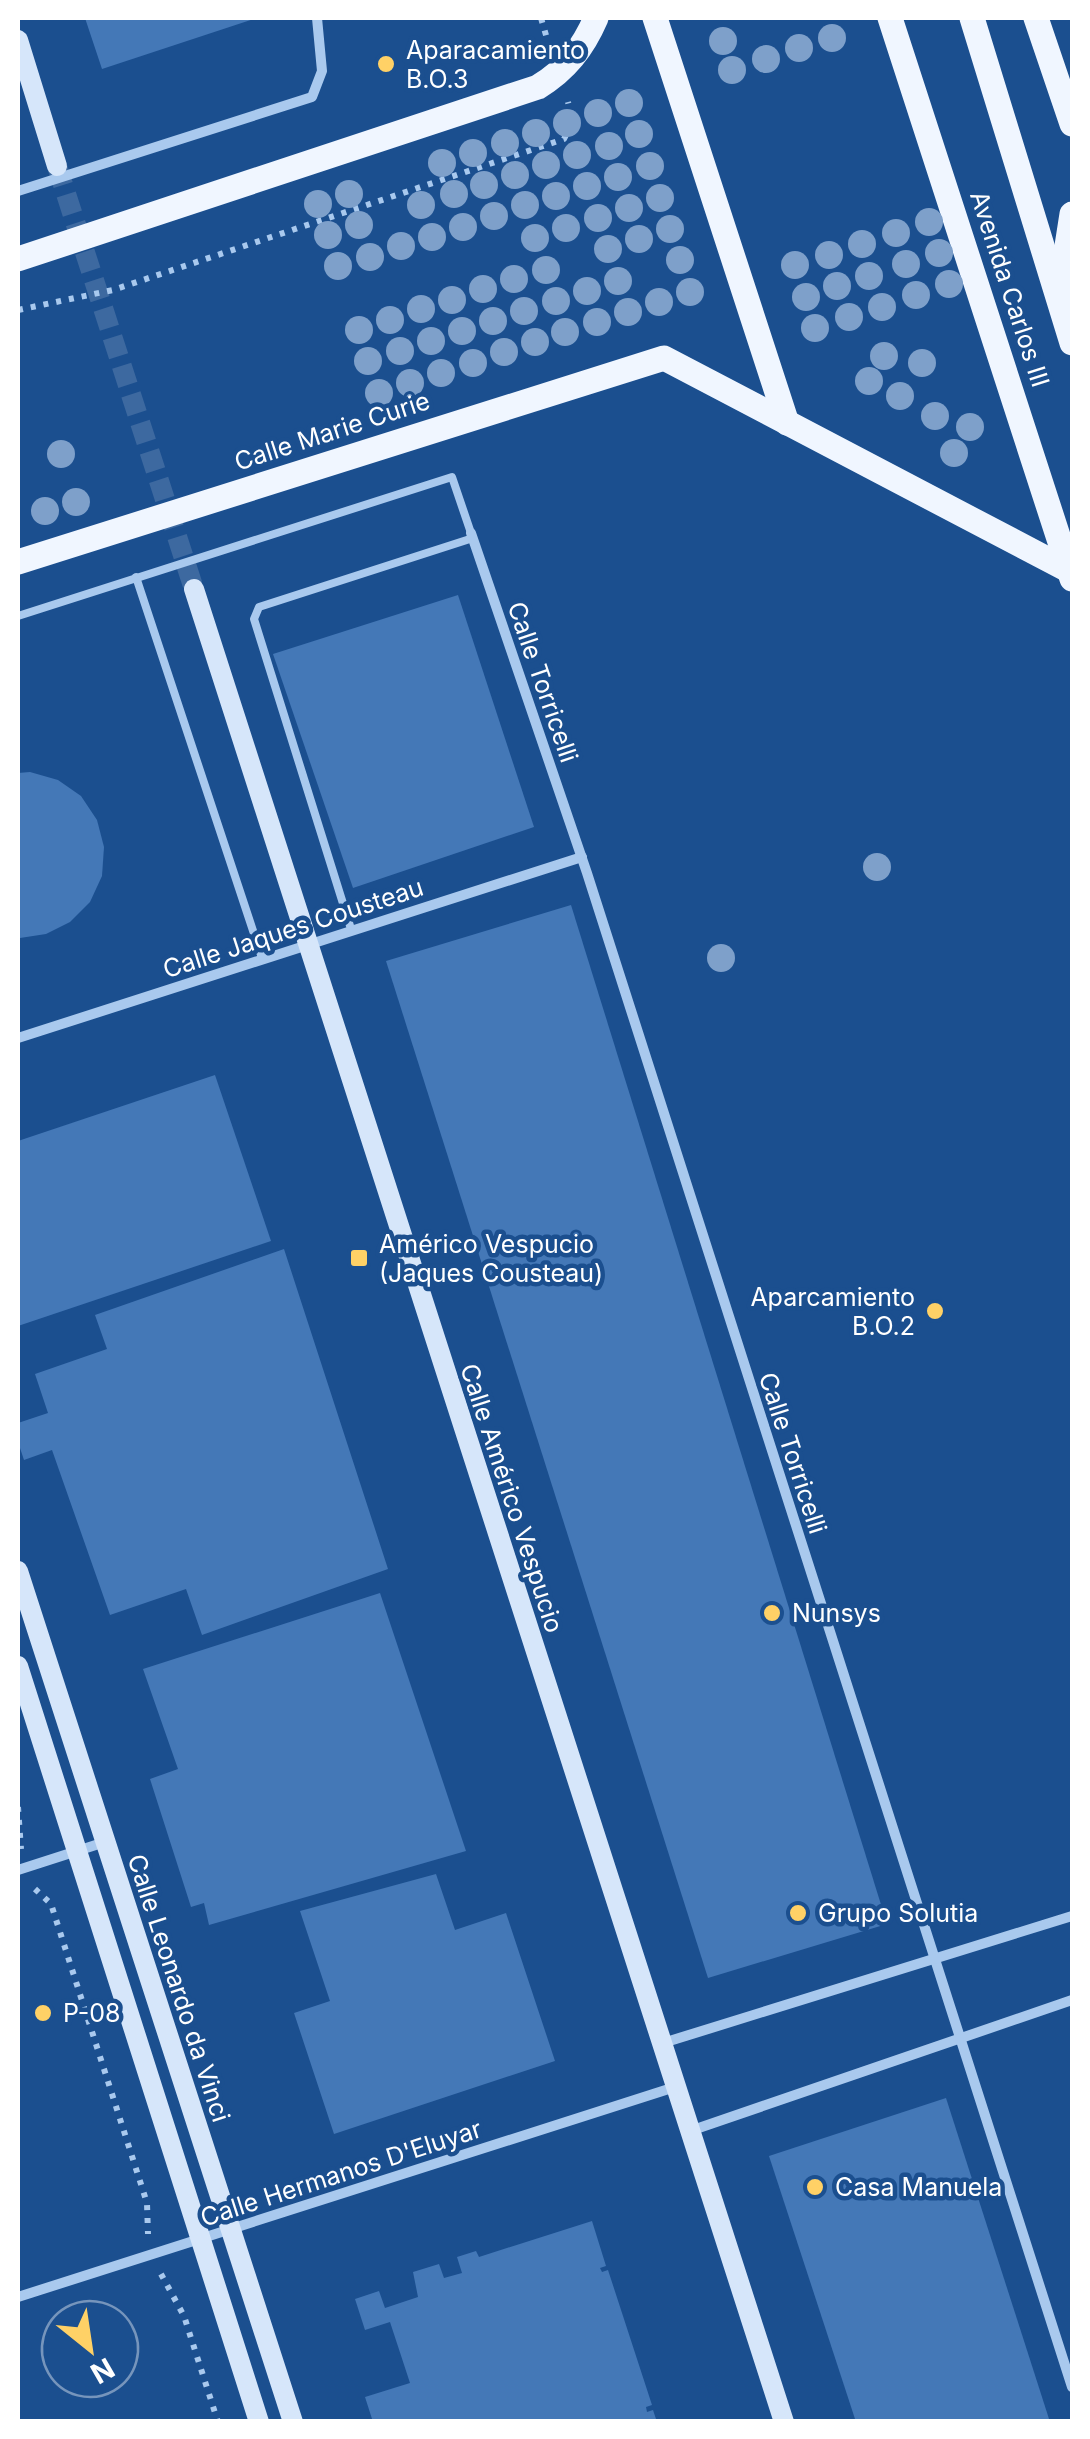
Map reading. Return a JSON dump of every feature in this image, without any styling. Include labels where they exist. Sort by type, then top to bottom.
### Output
[{"type":"main road","points":[[18,259],[538,87],[558,74],[585,43],[596,18]]},
{"type":"main road","points":[[654,18],[787,423],[1072,573]]},
{"type":"main road","name":"Avenida Carlos III","points":[[890,18],[1072,573]]},
{"type":"main road","name":"Avenida Carlos III","points":[[972,18],[1072,343]]},
{"type":"main road","points":[[1036,18],[1072,124]]},
{"type":"main road","points":[[1059,296],[1072,214]]},
{"type":"main road","name":"Calle Marie Curie","points":[[18,562],[664,358],[787,423]]},
{"type":"street","points":[[18,192],[312,98],[322,72],[322,34],[316,18]]},
{"type":"street","points":[[18,40],[57,166]]},
{"type":"street","name":"Calle Torricelli","points":[[472,536],[582,857],[1072,2387]]},
{"type":"street","name":"Calle Américo Vespucio","points":[[194,588],[784,2422]]},
{"type":"street","name":"Calle Jaques Cousteau","points":[[18,1038],[582,857]]},
{"type":"street","name":"Calle Leonardo da Vinci","points":[[18,1571],[293,2422]]},
{"type":"street","points":[[18,1666],[259,2422]]},
{"type":"street","points":[[18,1870],[105,1842]]},
{"type":"street","points":[[662,2043],[1072,1916]]},
{"type":"street","points":[[690,2130],[1072,2000]]},
{"type":"street","name":"Calle Hermanos D'Eluyar","points":[[18,2297],[676,2087]]},
{"type":"lane","points":[[18,616],[452,477],[472,536],[290,595],[259,607],[254,619],[351,930]]},
{"type":"lane","points":[[136,578],[262,958]]},
{"type":"path","points":[[541,18],[551,54]]},
{"type":"path","points":[[18,310],[113,290],[564,139],[573,121],[568,101]]},
{"type":"path","points":[[18,1807],[18,1839]]},
{"type":"path","points":[[34,1888],[51,1904],[147,2203],[146,2227]]},
{"type":"path","points":[[162,2277],[184,2316],[218,2422]]},
{"type":"building","points":[[85,18],[257,18],[102,69]]},
{"type":"building","points":[[458,595],[534,827],[353,888],[273,654]]},
{"type":"building","points":[[30,772],[58,780],[81,796],[97,820],[104,847],[102,876],[90,902],[70,922],[46,934],[20,938],[18,773]]},
{"type":"building","points":[[571,905],[887,1924],[708,1978],[386,961]]},
{"type":"building","points":[[215,1075],[271,1241],[18,1326],[18,1141]]},
{"type":"building","points":[[284,1249],[388,1569],[202,1635],[186,1589],[110,1615],[52,1450],[24,1460],[18,1442],[18,1423],[48,1413],[35,1374],[107,1349],[95,1315]]},
{"type":"building","points":[[380,1593],[466,1851],[209,1925],[204,1903],[191,1907],[150,1779],[178,1769],[143,1669]]},
{"type":"building","points":[[436,1874],[455,1930],[506,1913],[555,2061],[334,2134],[294,2013],[330,2001],[300,1911]]},
{"type":"building","points":[[946,2098],[1050,2422],[856,2422],[769,2156]]},
{"type":"building","points":[[592,2221],[606,2266],[600,2268],[602,2272],[608,2270],[652,2405],[646,2407],[647,2412],[653,2410],[657,2422],[373,2422],[365,2397],[410,2383],[390,2322],[365,2330],[355,2299],[379,2291],[385,2308],[418,2297],[413,2272],[439,2264],[444,2278],[462,2273],[457,2257],[476,2251],[479,2257]]},
{"type":"tunnel","points":[[57,166],[194,589]]},
{"type":"place","name":"Aparacamiento B.O.3","points":[[386,64]]},
{"type":"place","name":"Américo Vespucio (Jaques Cousteau)","points":[[359,1258]]},
{"type":"place","name":"Aparcamiento B.O.2","points":[[935,1311]]},
{"type":"place","name":"Nunsys","points":[[772,1613]]},
{"type":"place","name":"Grupo Solutia","points":[[798,1913]]},
{"type":"place","name":"P-08","points":[[43,2013]]},
{"type":"place","name":"Casa Manuela","points":[[815,2187]]}]
